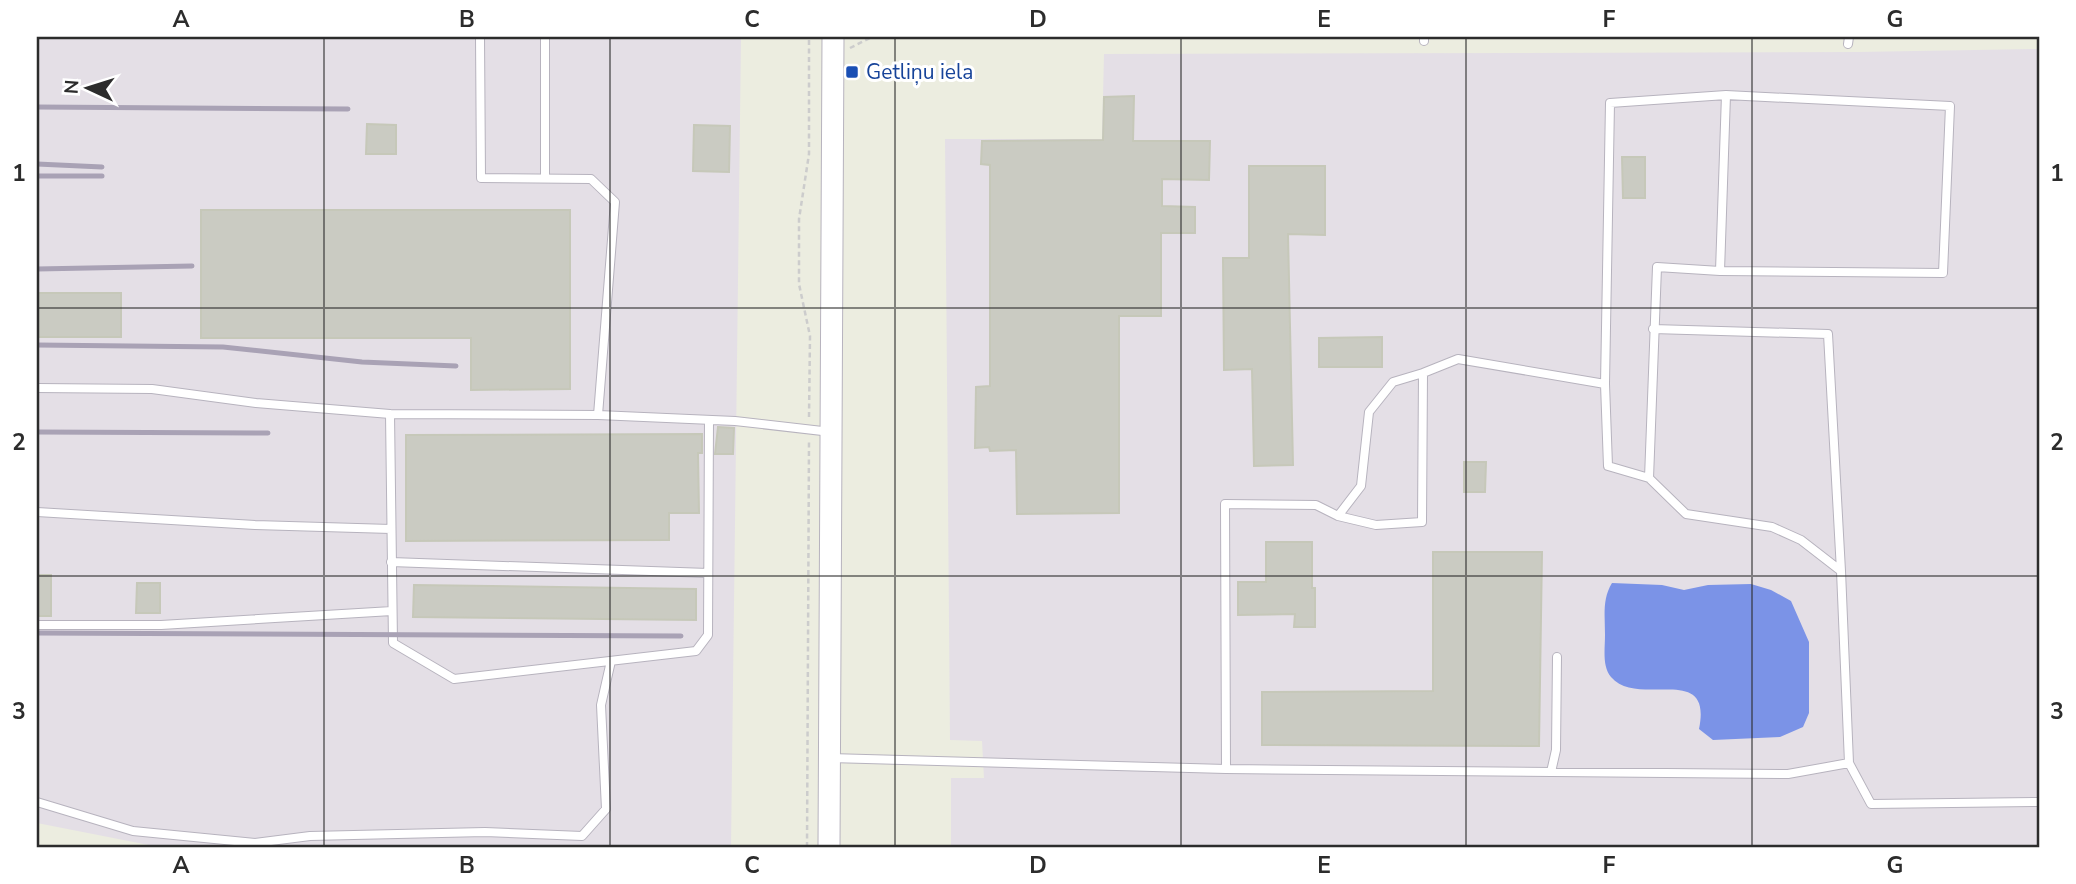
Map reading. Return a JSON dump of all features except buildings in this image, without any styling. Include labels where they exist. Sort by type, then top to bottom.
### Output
[{"type":"main road","points":[[829,847],[831,432],[840,43]]},
{"type":"lane","points":[[480,37],[481,178],[591,178],[615,202],[598,415]]},
{"type":"lane","points":[[545,37],[545,177]]},
{"type":"lane","points":[[1720,271],[1726,95]]},
{"type":"lane","points":[[1649,478],[1657,267],[1720,271],[1943,273],[1950,106],[1726,95],[1610,103],[1605,384],[1608,466],[1649,478],[1686,514],[1772,527],[1801,540],[1841,571]]},
{"type":"lane","points":[[1653,329],[1828,334],[1849,763],[1871,804],[2039,802]]},
{"type":"lane","points":[[1338,516],[1361,486],[1369,412],[1393,382],[1458,359],[1605,384]]},
{"type":"lane","points":[[1226,769],[1225,504],[1316,505],[1338,516],[1376,524],[1422,522],[1423,373]]},
{"type":"lane","points":[[37,388],[152,389],[256,403],[390,414],[598,415],[767,424],[831,432]]},
{"type":"lane","points":[[390,414],[393,643],[454,679],[696,651],[708,635],[709,420]]},
{"type":"lane","points":[[37,512],[255,525],[391,529]]},
{"type":"lane","points":[[391,562],[708,573]]},
{"type":"lane","points":[[37,625],[160,625],[392,611]]},
{"type":"lane","points":[[1551,772],[1556,750],[1557,657]]},
{"type":"lane","points":[[37,802],[133,831],[254,843],[310,836],[485,832],[582,836],[606,810],[601,705],[611,661]]},
{"type":"lane","points":[[830,758],[1226,769],[1788,774],[1849,763]]},
{"type":"path","points":[[840,43],[872,37]]},
{"type":"shaded area","points":[[37,37],[741,37],[731,847],[159,847],[37,823]]},
{"type":"shaded area","points":[[2039,49],[2039,847],[951,847],[951,778],[984,778],[982,741],[950,740],[945,139],[1102,139],[1104,54]]},
{"type":"water","points":[[1612,583],[1662,585],[1684,590],[1708,585],[1751,584],[1771,590],[1791,601],[1809,642],[1809,713],[1803,727],[1780,737],[1713,740],[1699,729],[1700,709],[1695,697],[1684,691],[1623,686],[1611,677],[1605,663],[1605,602]]},
{"type":"railway","points":[[37,107],[348,109]]},
{"type":"railway","points":[[37,164],[102,167]]},
{"type":"railway","points":[[37,176],[102,176]]},
{"type":"railway","points":[[37,269],[192,266]]},
{"type":"railway","points":[[37,345],[223,347],[362,362],[456,366]]},
{"type":"railway","points":[[37,432],[268,433]]},
{"type":"railway","points":[[37,633],[681,636]]},
{"type":"place","name":"Getliņu iela","points":[[852,72]]}]
